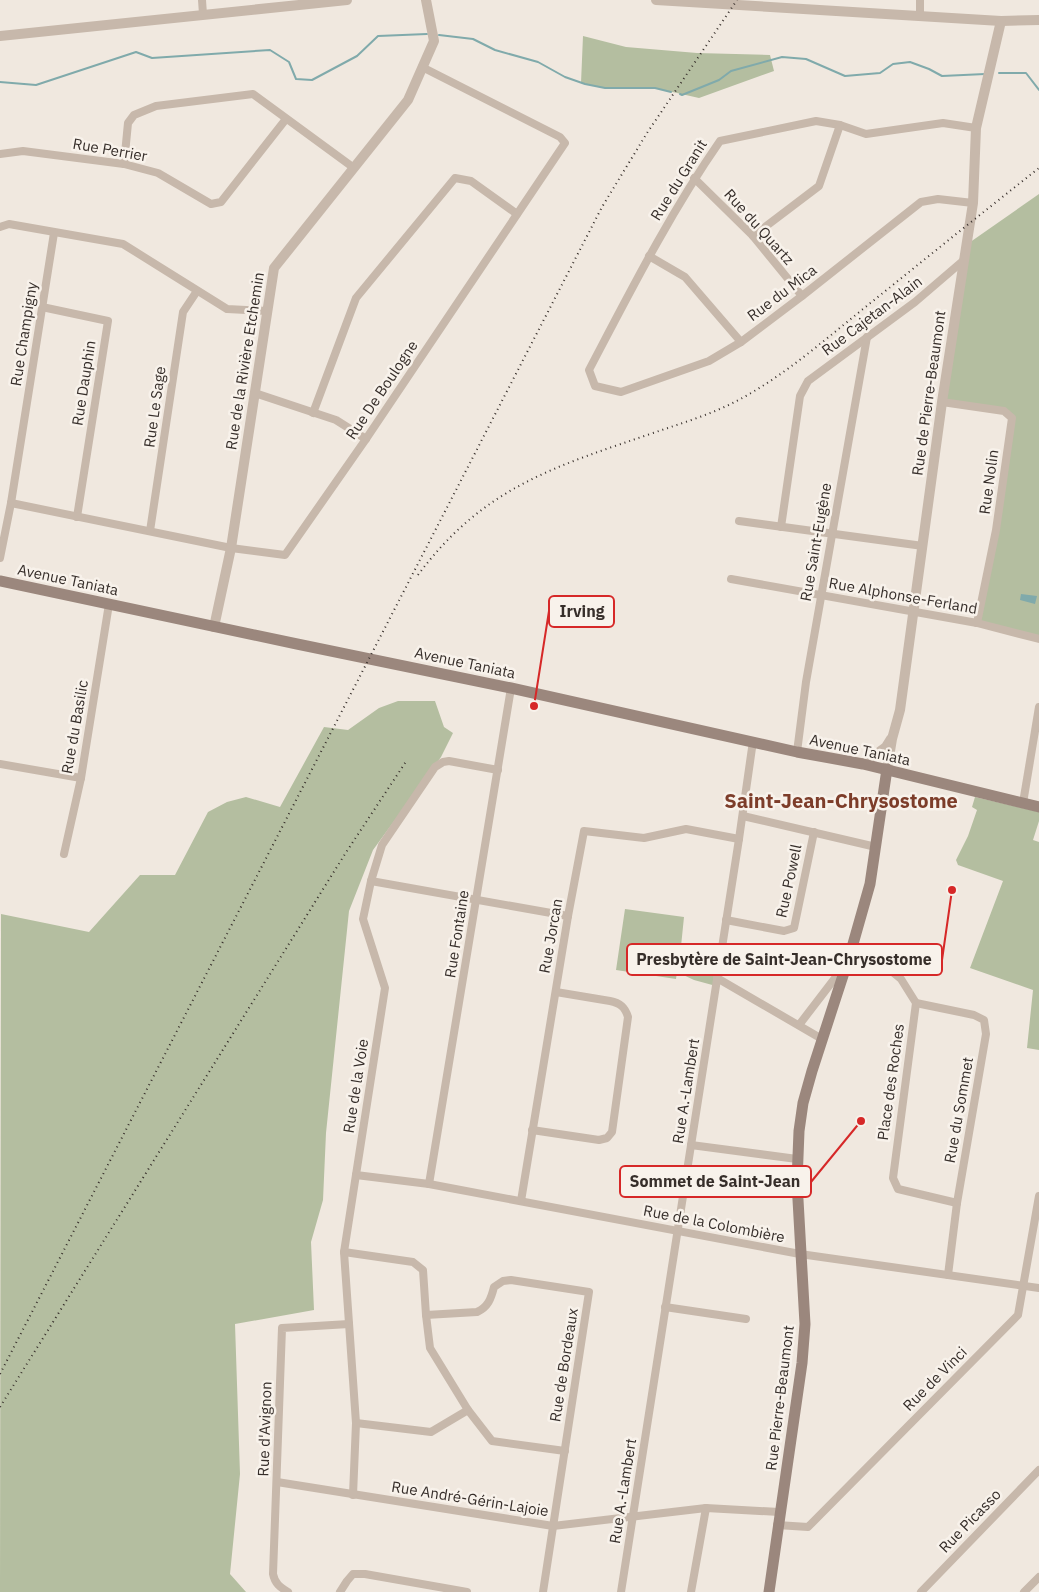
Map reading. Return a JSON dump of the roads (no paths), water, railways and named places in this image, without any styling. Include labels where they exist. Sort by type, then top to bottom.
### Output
[{"type":"main road","name":"Avenue Taniata","points":[[0,581],[511,688],[798,752],[886,769],[1039,807]]},
{"type":"main road","name":"Rue Pierre-Beaumont","points":[[768,1592],[802,1363],[805,1324],[800,1254],[797,1160],[803,1103],[870,884],[886,769]]},
{"type":"street","points":[[202,0],[203,14]]},
{"type":"street","points":[[0,36],[347,0]]},
{"type":"street","name":"Rue de la Rivière Etchemin","points":[[214,627],[231,548],[274,268],[408,100],[434,41],[426,0]]},
{"type":"street","points":[[656,0],[1002,21],[1039,20]]},
{"type":"street","points":[[920,0],[920,16]]},
{"type":"street","name":"Rue de Pierre-Beaumont","points":[[886,769],[900,710],[942,402],[973,203],[976,128],[1002,21]]},
{"type":"street","name":"Rue De Boulogne","points":[[11,503],[231,548],[285,555],[366,440],[564,143],[560,137],[422,67]]},
{"type":"street","points":[[124,164],[128,123],[134,115],[156,106],[253,94],[354,168]]},
{"type":"street","name":"Rue Perrier","points":[[0,154],[23,151],[124,164],[158,173],[211,204],[220,202],[286,119]]},
{"type":"street","name":"Rue du Granit","points":[[595,386],[589,370],[648,256],[694,178],[720,140],[816,121],[840,125],[866,134],[943,123],[976,128]]},
{"type":"street","points":[[753,236],[819,186],[840,125]]},
{"type":"street","points":[[313,413],[356,298],[455,178],[470,181],[517,214]]},
{"type":"street","name":"Rue du Quartz","points":[[694,178],[753,236],[802,296]]},
{"type":"street","name":"Rue du Mica","points":[[595,386],[621,392],[709,361],[741,342],[921,202],[938,199],[973,203]]},
{"type":"street","points":[[0,227],[9,224],[124,244],[227,309],[267,311]]},
{"type":"street","name":"Rue Champigny","points":[[0,558],[11,503],[54,233]]},
{"type":"street","points":[[648,256],[685,277],[741,342]]},
{"type":"street","name":"Rue Cajetan-Alain","points":[[781,527],[800,396],[808,381],[915,302],[964,260]]},
{"type":"street","name":"Rue Le Sage","points":[[150,532],[183,312],[197,291]]},
{"type":"street","name":"Rue Dauphin","points":[[42,307],[108,321],[77,517]]},
{"type":"street","name":"Rue Saint-Eugène","points":[[798,752],[806,682],[820,595],[867,337]]},
{"type":"street","points":[[255,394],[336,420],[366,440]]},
{"type":"street","name":"Rue Nolin","points":[[942,402],[1004,410],[1012,418],[996,530],[977,623]]},
{"type":"street","points":[[739,521],[922,546]]},
{"type":"street","name":"Rue Alphonse-Ferland","points":[[731,579],[977,623],[1039,639]]},
{"type":"street","name":"Rue du Basilic","points":[[64,854],[81,778],[109,604]]},
{"type":"street","name":"Rue Fontaine","points":[[429,1184],[511,688]]},
{"type":"street","points":[[1023,803],[1039,707]]},
{"type":"street","points":[[863,764],[886,747],[892,738]]},
{"type":"street","name":"Rue A.-Lambert","points":[[621,1592],[753,742]]},
{"type":"street","name":"Rue de la Voie","points":[[353,1496],[356,1423],[344,1252],[385,988],[363,919],[371,881],[382,845],[436,767],[443,762],[449,761],[498,770]]},
{"type":"street","points":[[0,764],[81,778]]},
{"type":"street","points":[[743,816],[876,846]]},
{"type":"street","name":"Rue Jorcan","points":[[521,1202],[568,916],[584,831],[644,838],[686,830],[739,839]]},
{"type":"street","name":"Rue Powell","points":[[726,920],[784,931],[794,928],[814,832]]},
{"type":"street","points":[[371,881],[568,916]]},
{"type":"street","points":[[851,951],[890,970],[901,979],[916,1003]]},
{"type":"street","points":[[799,1025],[847,963]]},
{"type":"street","points":[[717,978],[822,1039]]},
{"type":"street","points":[[532,1130],[599,1140],[607,1138],[612,1132],[628,1017],[626,1009],[610,1000],[556,992]]},
{"type":"street","name":"Rue du Sommet","points":[[916,1003],[974,1015],[984,1020],[986,1034],[957,1203],[948,1275]]},
{"type":"street","name":"Place des Roches","points":[[916,1003],[893,1178],[898,1189],[957,1203]]},
{"type":"street","points":[[691,1145],[797,1160]]},
{"type":"street","name":"Rue de la Colombière","points":[[356,1174],[429,1184],[800,1254],[1039,1288]]},
{"type":"street","name":"Rue de Vinci","points":[[778,1525],[808,1527],[1018,1315],[1038,1212],[1039,1196]]},
{"type":"street","points":[[344,1252],[414,1262],[423,1270],[430,1348],[468,1410],[492,1441],[565,1451]]},
{"type":"street","name":"Rue de Bordeaux","points":[[426,1315],[477,1312],[485,1309],[494,1287],[503,1281],[511,1280],[589,1292],[543,1592]]},
{"type":"street","points":[[665,1307],[746,1320]]},
{"type":"street","name":"Rue d'Avignon","points":[[288,1592],[279,1587],[274,1581],[282,1328],[349,1324]]},
{"type":"street","points":[[356,1423],[431,1432],[468,1410]]},
{"type":"street","name":"Rue Picasso","points":[[921,1592],[1039,1470]]},
{"type":"street","name":"Rue André-Gérin-Lajoie","points":[[277,1482],[353,1496],[553,1526],[706,1508],[780,1512]]},
{"type":"street","points":[[691,1592],[706,1508]]},
{"type":"street","points":[[340,1592],[353,1574],[365,1574],[467,1592]]},
{"type":"street","points":[[1024,1592],[1039,1577]]},
{"type":"street","points":[[409,1592],[411,1583]]},
{"type":"water","points":[[1021,594],[1037,596],[1035,604],[1020,600]]},
{"type":"waterway","points":[[0,82],[36,85],[136,52],[152,58],[270,50],[289,62],[296,79],[312,80],[357,56],[378,36],[427,34]]},
{"type":"waterway","points":[[439,35],[473,39],[495,50],[538,62],[565,77],[585,84],[605,88],[655,88],[671,92]]},
{"type":"waterway","points":[[680,94],[682,95],[719,80],[731,71],[782,57],[806,59],[845,76],[880,73],[893,64],[910,62],[942,76],[985,74]]},
{"type":"waterway","points":[[999,73],[1026,73],[1039,90]]},
{"type":"railway","points":[[0,1374],[602,207],[647,133],[737,0]]},
{"type":"railway","points":[[418,575],[443,545],[469,520],[496,500],[525,483],[586,456],[689,421],[733,403],[777,377],[1039,168]]},
{"type":"railway","points":[[0,1407],[345,854],[407,760]]},
{"type":"place","name":"Irving","points":[[534,706]]},
{"type":"place","name":"Presbytère de Saint-Jean-Chrysostome","points":[[952,890]]},
{"type":"place","name":"Sommet de Saint-Jean","points":[[861,1121]]},
{"type":"district","name":"Saint-Jean-Chrysostome","points":[[841,801]]}]
